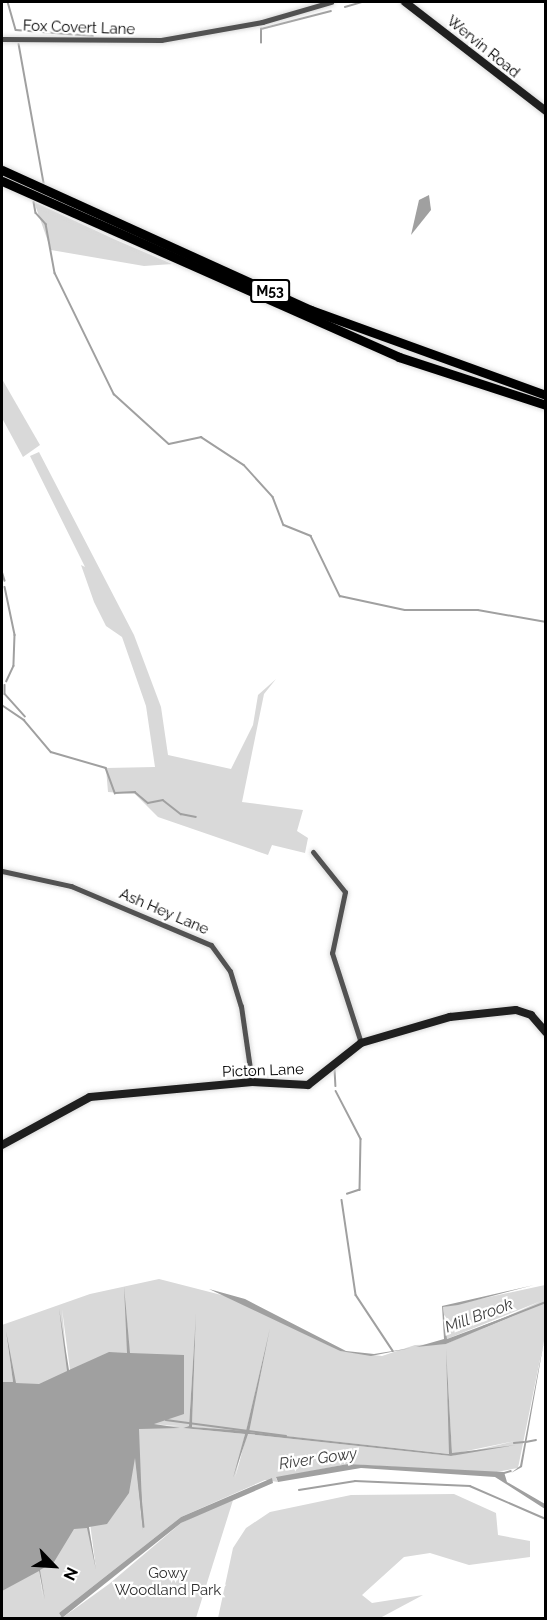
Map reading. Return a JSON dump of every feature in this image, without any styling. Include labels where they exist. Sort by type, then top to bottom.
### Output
[{"type":"highway","name":"M53","points":[[2,170],[311,310],[546,395]]},
{"type":"highway","name":"M53","points":[[2,181],[389,353],[546,405]]},
{"type":"street","name":"Fox Covert Lane","points":[[2,39],[161,40],[262,22],[331,2]]},
{"type":"street","name":"Wervin Road","points":[[405,2],[546,111]]},
{"type":"street","points":[[313,852],[345,892],[332,953],[361,1043]]},
{"type":"street","name":"Ash Hey Lane","points":[[2,871],[71,886],[211,945],[230,971],[241,1006],[252,1082]]},
{"type":"street","name":"Picton Lane","points":[[2,1145],[90,1097],[252,1082],[315,1082],[361,1043],[450,1017],[516,1010],[531,1015],[546,1032]]},
{"type":"green space","points":[[34,202],[172,264],[144,266],[51,250]]},
{"type":"green space","points":[[2,379],[40,445],[23,457],[2,418]]},
{"type":"green space","points":[[39,452],[134,635],[161,707],[168,755],[231,769],[253,725],[258,695],[276,679],[264,694],[242,802],[303,810],[297,831],[308,838],[305,853],[272,845],[268,855],[158,817],[135,794],[108,792],[106,768],[155,767],[146,706],[122,637],[106,626],[94,602],[81,565],[85,567],[30,456]]},
{"type":"green space","points":[[159,1279],[237,1299],[340,1351],[382,1356],[415,1345],[446,1344],[541,1301],[447,1339],[443,1307],[545,1285],[545,1335],[518,1468],[491,1473],[348,1464],[276,1478],[278,1482],[265,1480],[181,1517],[59,1613],[62,1618],[2,1618],[2,1483],[26,1473],[43,1599],[38,1555],[85,1509],[96,1569],[62,1309],[69,1387],[21,1422],[6,1332],[24,1460],[2,1481],[2,1325],[90,1294]],"holes":[[[124,1287],[135,1423],[180,1426],[135,1425],[142,1530]],[[196,1314],[192,1427],[246,1432],[270,1328],[248,1432],[450,1454],[446,1348],[452,1454],[515,1441],[451,1456],[247,1434],[235,1478],[245,1434],[183,1428],[189,1426]]]},
{"type":"green space","points":[[454,1494],[496,1513],[498,1535],[530,1541],[530,1557],[469,1565],[430,1553],[404,1557],[362,1595],[372,1603],[423,1595],[380,1618],[218,1618],[233,1548],[246,1528],[270,1512],[351,1495]]},
{"type":"green space","name":"Gowy Woodland Park","points":[[234,1497],[196,1618],[62,1618],[109,1584],[181,1523]]},
{"type":"shaded area","points":[[429,195],[431,210],[411,235],[419,200]]},
{"type":"shaded area","points":[[534,1285],[443,1307],[447,1339],[543,1303],[446,1344],[416,1347],[444,1339],[442,1306]]},
{"type":"shaded area","points":[[124,1286],[130,1353],[184,1355],[184,1414],[154,1424],[180,1428],[139,1429],[143,1530],[135,1458],[129,1493],[107,1524],[89,1527],[96,1570],[87,1528],[74,1529],[54,1562],[40,1570],[45,1600],[39,1571],[2,1591],[2,1382],[13,1382],[6,1331],[16,1383],[39,1384],[67,1371],[59,1308],[69,1370],[109,1352],[127,1353]]},
{"type":"shaded area","points":[[209,1289],[245,1299],[346,1351],[374,1354],[411,1348],[371,1356],[340,1351]]},
{"type":"shaded area","points":[[196,1313],[192,1427],[246,1431],[270,1328],[249,1432],[449,1454],[446,1348],[452,1453],[516,1445],[451,1456],[248,1434],[233,1478],[245,1434],[183,1428],[189,1426]]},
{"type":"shaded area","points":[[545,1335],[522,1467],[511,1473],[520,1466]]},
{"type":"shaded area","points":[[348,1464],[504,1472],[507,1482],[545,1504],[545,1509],[495,1477],[361,1468],[278,1482],[276,1477]]},
{"type":"shaded area","points":[[272,1478],[273,1483],[181,1523],[62,1618],[59,1613],[181,1517]]},
{"type":"waterway","points":[[8,2],[16,30],[93,36]]},
{"type":"waterway","points":[[345,7],[362,2]]},
{"type":"waterway","points":[[261,43],[261,29],[331,11]]},
{"type":"waterway","points":[[19,44],[44,183]]},
{"type":"waterway","points":[[34,202],[36,213],[46,224],[55,273],[114,394],[169,444],[201,437],[244,465],[273,497],[284,525],[311,536],[340,596],[405,610],[478,610],[546,622]]},
{"type":"waterway","points":[[2,571],[5,581]]},
{"type":"waterway","points":[[5,587],[15,635],[14,666],[7,681]]},
{"type":"waterway","points":[[5,685],[5,694],[25,716]]},
{"type":"waterway","points":[[2,705],[24,720],[51,752],[106,768],[115,793],[135,792],[148,803],[163,800],[181,814],[196,817]]},
{"type":"waterway","points":[[335,1069],[336,1086]]},
{"type":"waterway","points":[[336,1091],[361,1139],[360,1190],[348,1194]]},
{"type":"waterway","points":[[342,1200],[356,1295],[393,1351]]},
{"type":"waterway","name":"Mill Brook","points":[[483,1327],[546,1302]]},
{"type":"waterway","points":[[166,1420],[286,1436]]},
{"type":"waterway","points":[[526,1442],[536,1440]]},
{"type":"waterway","points":[[514,1443],[524,1442]]},
{"type":"waterway","points":[[138,1466],[144,1527]]},
{"type":"waterway","points":[[501,1474],[511,1471]]},
{"type":"waterway","points":[[299,1490],[355,1481],[470,1486],[546,1519]]},
{"type":"water label","name":"River Gowy","points":[[318,1459]]}]
